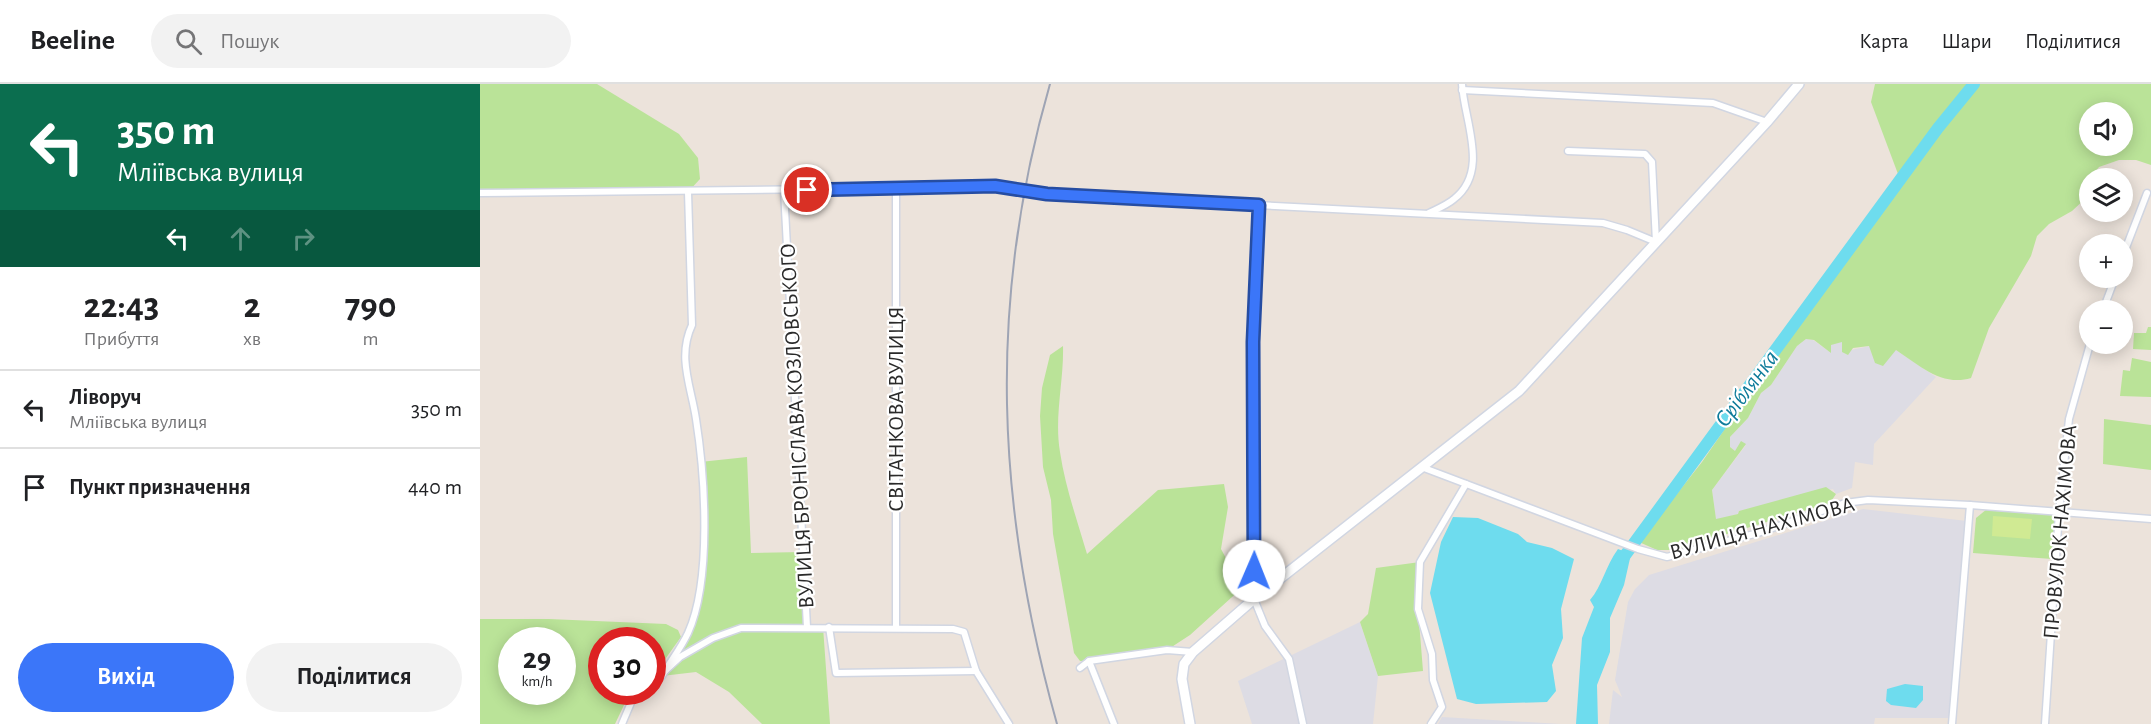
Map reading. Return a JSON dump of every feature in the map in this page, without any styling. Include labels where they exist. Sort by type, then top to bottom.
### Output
[{"type":"street","points":[[1190,724],[1182,679],[1184,664],[1193,652],[1254,599],[1424,468],[1519,391],[1767,122],[1798,84]]},
{"type":"street","points":[[1429,214],[1455,199],[1472,172],[1474,153],[1462,87],[1713,103],[1767,122]]},
{"type":"street","points":[[1568,151],[1645,154],[1652,162],[1656,242]]},
{"type":"street","points":[[480,193],[896,190],[995,186],[1047,194],[1603,223],[1656,242]]},
{"type":"street","name":"ВУЛИЦЯ БРОНІСЛАВА КОЗЛОВСЬКОГО","points":[[784,190],[807,627]]},
{"type":"street","name":"СВІТАНКОВА ВУЛИЦЯ","points":[[896,190],[896,628]]},
{"type":"street","points":[[666,669],[688,632],[697,603],[704,558],[697,420],[685,370],[686,339],[692,325],[688,192]]},
{"type":"street","points":[[2131,234],[2147,193]]},
{"type":"street","points":[[1259,205],[1253,342],[1254,599],[1265,626],[1289,659],[1303,724]]},
{"type":"street","name":"ПРОВУЛОК НАХІМОВА","points":[[2045,724],[2069,419],[2087,354]]},
{"type":"street","name":"ВУЛИЦЯ НАХІМОВА","points":[[1424,468],[1638,549],[1667,557],[1758,534],[1854,501],[1970,505],[2151,519]]},
{"type":"street","points":[[1431,724],[1442,707],[1433,680],[1432,654],[1418,609],[1420,562],[1466,484]]},
{"type":"street","points":[[1952,724],[1970,505]]},
{"type":"street","points":[[829,627],[836,673],[976,671]]},
{"type":"street","points":[[666,672],[680,657],[712,639],[741,628],[953,629],[964,632],[976,671],[1009,724]]},
{"type":"street","points":[[1080,668],[1089,661],[1167,650],[1193,652]]},
{"type":"street","points":[[1089,661],[1114,724]]},
{"type":"street","points":[[622,724],[630,705]]},
{"type":"shaded area","points":[[1806,339],[1813,340],[1830,352],[1831,345],[1836,341],[1842,342],[1842,352],[1870,346],[1875,362],[1896,350],[1936,377],[1874,444],[1873,465],[1855,462],[1852,488],[1836,494],[1833,489],[1739,511],[1738,514],[1716,520],[1712,490],[1746,445],[1735,451],[1730,447],[1730,437],[1748,418],[1761,393],[1771,385],[1797,346]]},
{"type":"shaded area","points":[[1863,509],[1967,521],[1949,718],[1875,718],[1874,724],[1609,724],[1613,690],[1622,697],[1615,680],[1628,602],[1635,589],[1649,575]]},
{"type":"shaded area","points":[[1360,622],[1378,676],[1373,724],[1252,724],[1238,681]]},
{"type":"shaded area","points":[[1442,717],[1561,724],[1438,724]]},
{"type":"green space","points":[[480,84],[597,84],[679,134],[698,158],[700,179],[688,192],[480,193]]},
{"type":"green space","points":[[1875,84],[2151,84],[2151,165],[2136,160],[2119,160],[2098,168],[2079,168],[2079,204],[2049,224],[2037,236],[2031,256],[1989,328],[1971,378],[1950,380],[1941,377],[1922,368],[1896,350],[1883,366],[1875,363],[1869,346],[1853,348],[1848,355],[1842,352],[1842,342],[1831,345],[1831,353],[1814,340],[1806,339],[1797,346],[1771,385],[1761,393],[1748,418],[1730,437],[1730,447],[1735,451],[1741,441],[1746,444],[1712,490],[1716,519],[1826,487],[1836,494],[1830,503],[1674,550],[1657,550],[1639,542],[1702,462],[1826,282],[1901,182],[1871,102]]},
{"type":"green space","points":[[2148,327],[2151,327],[2151,350],[2133,349],[2134,333],[2146,333]]},
{"type":"green space","points":[[1063,346],[1058,439],[1065,478],[1087,554],[1158,490],[1224,484],[1228,507],[1221,549],[1242,588],[1190,635],[1167,650],[1089,661],[1080,661],[1074,653],[1053,534],[1051,500],[1043,467],[1040,416],[1042,388],[1050,355]]},
{"type":"green space","points":[[2132,358],[2151,362],[2151,397],[2120,396],[2123,370],[2130,371]]},
{"type":"green space","points":[[2104,419],[2151,425],[2151,470],[2103,464]]},
{"type":"green space","points":[[747,457],[751,553],[804,552],[807,627],[823,627],[830,724],[762,724],[729,692],[696,672],[666,676],[666,669],[688,632],[704,558],[700,462]]},
{"type":"green space","points":[[1987,509],[2056,515],[2052,559],[1973,553],[1976,518]]},
{"type":"green space","points":[[1993,516],[2032,519],[2030,539],[1992,536]]},
{"type":"green space","points":[[1420,562],[1418,609],[1423,671],[1378,676],[1360,622],[1368,614],[1376,568]]},
{"type":"green space","points":[[480,619],[549,619],[666,624],[678,630],[681,637],[666,658],[666,627],[588,627],[588,705],[624,705],[615,724],[480,724]]},
{"type":"water","points":[[1453,517],[1478,518],[1518,534],[1527,542],[1552,548],[1574,559],[1561,609],[1563,638],[1552,665],[1556,691],[1547,702],[1476,704],[1457,699],[1430,593],[1441,542]]},
{"type":"water","points":[[1618,549],[1631,554],[1624,585],[1610,618],[1610,652],[1597,685],[1598,724],[1576,724],[1582,638],[1594,607],[1590,600]]},
{"type":"water","points":[[1905,684],[1923,686],[1923,700],[1916,708],[1891,705],[1886,701],[1887,689]]},
{"type":"waterway","name":"Сріблянка","points":[[1618,565],[1938,128],[1974,84]]},
{"type":"railway","points":[[1050,84],[1030,165],[1016,245],[1008,325],[1007,404],[1011,483],[1021,563],[1037,643],[1057,724]]},
{"type":"route","points":[[807,190],[896,190],[995,186],[1047,194],[1259,205],[1253,342],[1254,571]]}]
